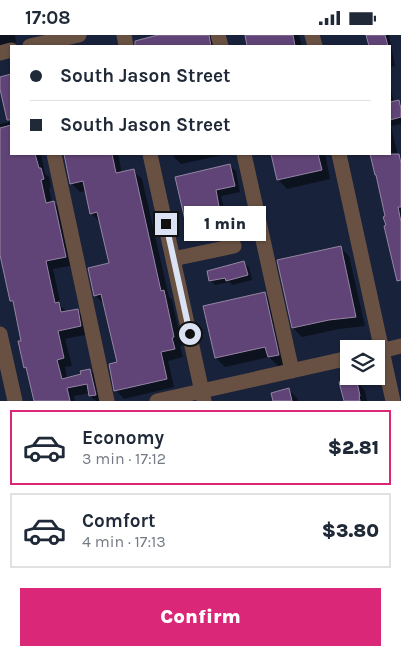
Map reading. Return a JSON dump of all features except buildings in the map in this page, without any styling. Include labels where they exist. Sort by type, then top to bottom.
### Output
[{"type":"street","points":[[34,45],[79,35]]},
{"type":"street","points":[[54,155],[107,401]]},
{"type":"street","points":[[150,155],[203,396]]},
{"type":"street","points":[[244,155],[292,371]]},
{"type":"street","points":[[339,155],[377,340]]},
{"type":"street","points":[[173,259],[234,246]]},
{"type":"street","points":[[0,334],[15,401]]},
{"type":"street","points":[[385,350],[401,347]]},
{"type":"street","points":[[157,401],[203,396],[292,371],[340,360]]},
{"type":"street","points":[[385,371],[394,401]]},
{"type":"route","points":[[166,224],[190,334]]}]
